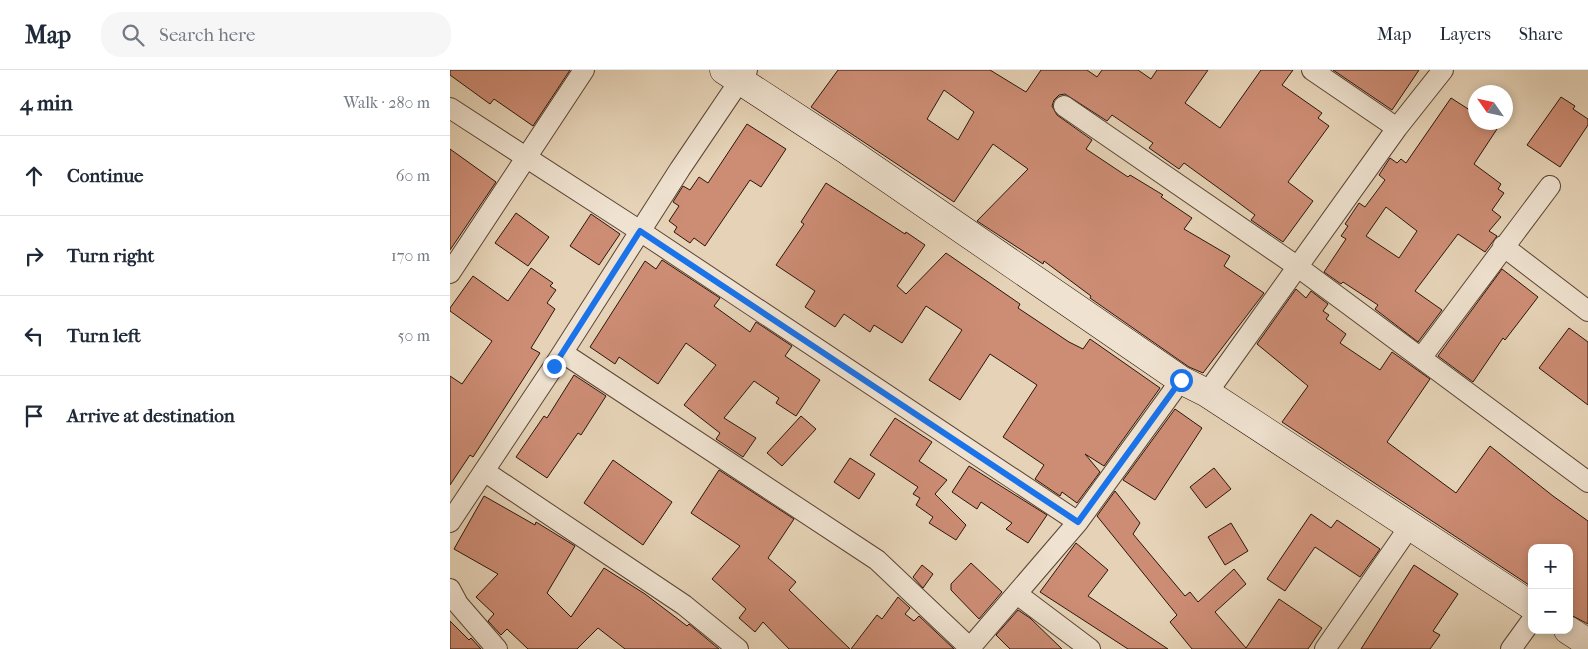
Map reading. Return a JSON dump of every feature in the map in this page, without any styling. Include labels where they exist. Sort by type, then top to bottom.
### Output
[{"type":"street","points":[[450,273],[584,70]]},
{"type":"street","points":[[1312,70],[1397,128]]},
{"type":"street","points":[[1208,393],[1397,128],[1443,70]]},
{"type":"street","points":[[450,522],[563,353],[737,73],[1181,380],[1208,393],[1528,603]]},
{"type":"street","points":[[1064,106],[1298,267],[1588,482]]},
{"type":"street","points":[[450,108],[640,231],[1078,522]]},
{"type":"street","points":[[1421,358],[1503,246],[1550,186]]},
{"type":"street","points":[[1503,246],[1588,311]]},
{"type":"street","points":[[563,353],[877,560],[970,648],[1078,522],[1181,380]]},
{"type":"street","points":[[484,471],[684,605],[738,649]]},
{"type":"street","points":[[1325,649],[1410,526]]},
{"type":"street","points":[[450,590],[458,604],[497,649]]},
{"type":"street","points":[[1017,594],[1090,649]]},
{"type":"street","points":[[1511,649],[1528,626]]},
{"type":"street","points":[[1573,633],[1588,643]]},
{"type":"building","points":[[450,70],[570,70],[533,126],[494,99],[490,104],[450,75]]},
{"type":"building","points":[[838,70],[990,70],[1026,92],[1041,70],[1087,70],[1097,77],[1102,70],[1138,70],[1151,79],[1157,70],[1208,70],[1185,103],[1220,128],[1261,70],[1293,70],[1282,85],[1322,113],[1318,118],[1329,126],[1288,182],[1313,201],[1283,242],[1251,220],[1255,215],[1235,200],[1184,163],[1179,169],[1149,148],[1153,143],[1112,115],[1107,121],[1065,94],[1059,95],[1054,100],[1052,106],[1057,115],[1092,140],[1086,149],[1128,177],[1130,175],[1163,195],[1161,197],[1192,218],[1184,229],[1230,256],[1224,266],[1264,293],[1203,373],[1189,367],[1090,298],[1091,296],[1044,261],[1043,264],[977,221],[1028,169],[993,144],[954,202],[811,107]],"holes":[[[944,90],[974,112],[958,140],[927,119]]]},
{"type":"building","points":[[1333,70],[1419,70],[1392,110]]},
{"type":"building","points":[[1561,97],[1575,106],[1573,109],[1588,119],[1588,125],[1560,167],[1527,145]]},
{"type":"building","points":[[1451,98],[1468,109],[1468,130],[1496,130],[1474,164],[1501,184],[1498,189],[1504,193],[1492,210],[1501,217],[1489,231],[1497,236],[1485,252],[1458,234],[1415,291],[1442,310],[1418,342],[1375,309],[1378,305],[1324,272],[1346,239],[1341,236],[1348,226],[1345,224],[1359,203],[1365,207],[1385,180],[1379,175],[1390,158],[1397,163],[1401,159],[1406,163]],"holes":[[[1386,207],[1417,231],[1399,258],[1366,236]]]},
{"type":"building","points":[[747,124],[786,149],[761,187],[750,180],[705,246],[694,238],[690,243],[674,232],[677,227],[669,221],[679,206],[673,202],[683,186],[690,190],[699,177],[708,183]]},
{"type":"building","points":[[450,149],[496,182],[450,250]]},
{"type":"building","points":[[826,183],[925,245],[897,286],[906,294],[946,253],[1020,304],[1018,308],[1069,342],[1083,349],[1090,339],[1160,388],[1104,466],[1085,454],[1100,472],[1077,503],[1062,492],[1060,496],[1035,479],[1044,465],[1003,437],[1037,385],[990,354],[960,400],[929,380],[962,330],[926,306],[902,343],[874,325],[870,332],[844,314],[835,327],[805,307],[815,291],[776,265],[804,224],[801,222]]},
{"type":"building","points":[[516,213],[549,237],[528,266],[495,243]]},
{"type":"building","points":[[591,214],[620,234],[599,265],[570,246]]},
{"type":"building","points":[[662,260],[720,298],[714,306],[750,332],[756,322],[792,346],[785,356],[820,380],[796,416],[776,403],[779,398],[754,381],[724,418],[756,438],[743,457],[716,439],[720,433],[684,405],[716,365],[686,343],[658,384],[619,357],[615,364],[590,347],[645,261],[656,269]]},
{"type":"building","points":[[531,268],[553,283],[550,286],[556,290],[547,303],[555,309],[531,348],[540,353],[473,457],[470,455],[450,485],[450,376],[462,384],[492,341],[450,311],[450,308],[473,276],[508,301]]},
{"type":"building","points":[[1502,269],[1538,297],[1505,340],[1503,338],[1473,382],[1438,356]]},
{"type":"building","points":[[1296,289],[1306,298],[1311,291],[1328,304],[1323,311],[1329,315],[1326,319],[1346,334],[1340,343],[1380,370],[1392,352],[1430,379],[1387,442],[1456,493],[1490,446],[1588,521],[1588,624],[1573,616],[1573,544],[1528,544],[1528,584],[1282,422],[1308,386],[1257,344]]},
{"type":"building","points":[[1569,328],[1588,342],[1588,405],[1539,368]]},
{"type":"building","points":[[574,375],[606,396],[581,435],[578,433],[547,478],[516,457],[544,416],[547,418]]},
{"type":"building","points":[[1175,409],[1202,428],[1155,500],[1123,480]]},
{"type":"building","points":[[801,416],[816,429],[782,466],[767,453]]},
{"type":"building","points":[[895,418],[932,442],[919,461],[947,480],[935,494],[966,525],[956,540],[929,523],[933,517],[916,505],[920,498],[913,494],[918,487],[870,455]]},
{"type":"building","points":[[850,458],[875,474],[859,499],[834,482]]},
{"type":"building","points":[[613,460],[672,502],[643,545],[584,503]]},
{"type":"building","points":[[969,466],[1047,515],[1028,543],[1006,529],[1012,523],[981,502],[977,509],[952,492]]},
{"type":"building","points":[[1214,468],[1231,489],[1206,508],[1190,487]]},
{"type":"building","points":[[719,470],[794,519],[768,558],[796,582],[789,590],[850,649],[789,649],[763,622],[755,632],[739,618],[746,609],[712,579],[740,546],[691,513]]},
{"type":"building","points":[[1115,491],[1140,523],[1133,534],[1185,596],[1190,592],[1198,602],[1234,569],[1246,584],[1215,612],[1246,648],[1279,599],[1322,628],[1308,649],[1192,649],[1170,622],[1177,615],[1097,516]]},
{"type":"building","points":[[484,496],[535,525],[536,522],[575,546],[547,593],[571,617],[604,568],[645,594],[687,626],[689,624],[719,649],[625,649],[598,628],[577,649],[528,649],[507,629],[501,635],[488,621],[494,614],[476,597],[498,574],[454,549]]},
{"type":"building","points":[[1311,514],[1331,528],[1337,520],[1380,549],[1360,577],[1315,547],[1285,591],[1267,579]]},
{"type":"building","points":[[1231,523],[1248,551],[1225,565],[1208,537]]},
{"type":"building","points":[[1076,543],[1108,570],[1088,596],[1168,649],[1128,649],[1040,592]]},
{"type":"building","points":[[971,563],[1002,592],[979,619],[951,590],[951,584]]},
{"type":"building","points":[[922,565],[933,574],[923,588],[913,577]]},
{"type":"building","points":[[1414,565],[1458,594],[1433,631],[1440,635],[1430,649],[1361,649]]},
{"type":"building","points":[[898,597],[910,608],[905,614],[914,621],[919,616],[954,649],[851,649],[877,615],[882,619]]},
{"type":"building","points":[[1018,610],[1030,618],[1062,649],[1010,649],[996,635]]},
{"type":"building","points":[[450,621],[469,640],[471,638],[481,649],[450,649]]},
{"type":"route","points":[[554,366],[640,231],[1078,522],[1181,380]]}]
